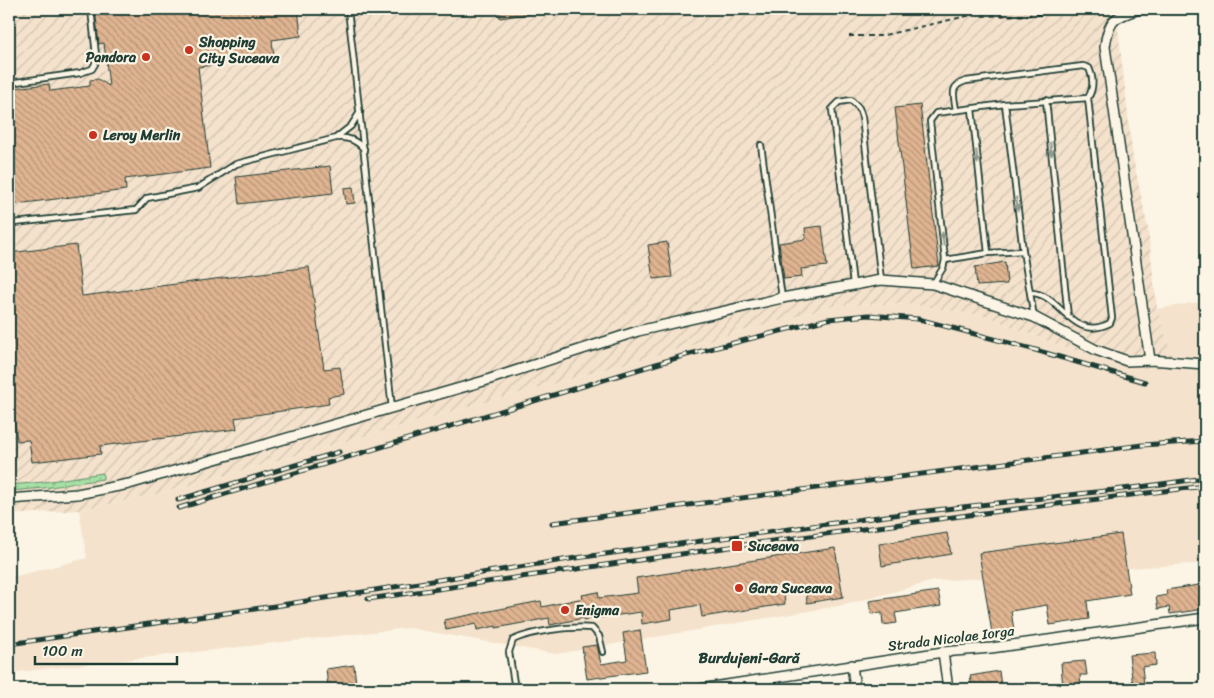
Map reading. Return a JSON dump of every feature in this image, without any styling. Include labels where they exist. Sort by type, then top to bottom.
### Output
[{"type":"street","points":[[1139,9],[1120,15],[1107,30],[1105,47],[1150,360]]},
{"type":"street","points":[[9,499],[68,495],[121,486],[493,378],[638,332],[782,298],[881,280],[933,284],[1034,317],[1096,350],[1127,361],[1150,360],[1205,364]]},
{"type":"street","name":"Strada Nicolae Iorga","points":[[700,689],[757,685],[852,665],[1205,618]]},
{"type":"street","points":[[944,652],[948,689]]},
{"type":"street","points":[[852,665],[855,689]]},
{"type":"lane","points":[[9,63],[10,83],[80,73],[92,69],[95,64],[96,55],[91,9]]},
{"type":"lane","points":[[348,9],[392,408]]},
{"type":"lane","points":[[956,110],[954,90],[958,84],[966,81],[1083,66],[1089,68],[1092,76],[1092,92],[1088,98],[1112,318],[1110,323],[1101,328],[1086,328],[1068,317],[1044,296],[1038,293],[1031,293]]},
{"type":"lane","points":[[933,284],[943,268],[945,260],[930,121],[936,113],[1046,100],[1088,98]]},
{"type":"lane","points":[[853,284],[832,109],[840,102],[851,100],[859,108],[862,117],[881,280]]},
{"type":"lane","points":[[1046,100],[1068,317]]},
{"type":"lane","points":[[1006,104],[1023,251],[1034,317]]},
{"type":"lane","points":[[972,109],[988,254]]},
{"type":"lane","points":[[336,138],[351,126],[360,112]]},
{"type":"lane","points":[[9,220],[14,223],[136,210],[147,198],[202,186],[236,164],[336,138],[350,138],[364,149]]},
{"type":"lane","points":[[761,145],[782,298]]},
{"type":"lane","points":[[945,260],[1023,251]]},
{"type":"lane","points":[[515,689],[509,652],[513,640],[523,635],[579,627],[592,628],[599,636],[603,652]]},
{"type":"path","points":[[848,36],[880,36],[967,16],[1040,16],[1058,9]]},
{"type":"shaded area","points":[[9,9],[1124,9],[1118,28],[1133,158],[1148,229],[1157,309],[1176,368],[1139,368],[1063,347],[985,316],[910,304],[837,305],[162,493],[79,510],[9,515]]},
{"type":"shaded area","points":[[1205,301],[1205,563],[934,581],[844,605],[556,654],[409,628],[9,673],[9,578],[87,558],[79,510],[162,493],[837,305],[910,304],[985,316],[1063,347],[1139,368],[1175,368],[1157,309]]},
{"type":"green space","points":[[103,473],[103,479],[9,491],[9,485]]},
{"type":"building","points":[[95,9],[298,9],[301,36],[272,40],[274,57],[198,67],[210,168],[125,179],[126,190],[9,205],[9,96],[14,95],[13,88],[49,84],[50,91],[90,86],[90,80],[98,79],[109,86],[104,43],[99,44]]},
{"type":"building","points":[[499,9],[534,9],[534,13],[500,18]]},
{"type":"building","points":[[920,105],[939,266],[914,269],[895,108]]},
{"type":"building","points":[[330,166],[333,193],[239,204],[236,177]]},
{"type":"building","points":[[353,187],[355,203],[346,204],[344,188]]},
{"type":"building","points":[[822,226],[827,266],[801,269],[802,277],[784,279],[779,243],[806,239],[805,228]]},
{"type":"building","points":[[667,242],[672,277],[653,279],[648,245]]},
{"type":"building","points":[[76,245],[82,296],[309,267],[324,369],[340,367],[344,394],[328,397],[329,404],[235,418],[237,429],[100,446],[101,454],[32,462],[29,440],[17,441],[9,374],[9,253]]},
{"type":"building","points":[[1005,262],[1007,284],[977,286],[975,267]]},
{"type":"building","points":[[947,533],[951,554],[882,566],[879,544]]},
{"type":"building","points":[[1121,534],[1130,594],[1087,601],[1089,619],[1050,625],[1047,605],[1011,611],[1014,630],[992,633],[979,553]]},
{"type":"building","name":"Gara Suceava","points":[[835,548],[843,597],[807,603],[806,591],[784,595],[785,604],[702,617],[700,605],[671,610],[672,619],[642,624],[641,612],[584,620],[584,618],[550,625],[549,618],[477,630],[476,624],[446,630],[444,620],[541,601],[542,607],[583,598],[582,595],[598,592],[599,598],[638,593],[636,578]]},
{"type":"building","points":[[1205,584],[1205,609],[1170,614],[1169,607],[1158,609],[1156,597],[1167,595],[1166,590]]},
{"type":"building","points":[[938,591],[941,606],[895,613],[897,623],[883,625],[882,613],[871,614],[869,601]]},
{"type":"building","points":[[640,630],[646,671],[587,679],[582,647],[597,645],[601,664],[627,660],[623,633]]},
{"type":"building","points":[[1155,653],[1156,665],[1142,667],[1144,684],[1133,685],[1129,655]]},
{"type":"building","points":[[1085,661],[1087,675],[1080,675],[1081,689],[1063,689],[1061,663]]},
{"type":"building","points":[[354,665],[356,684],[328,687],[326,669]]},
{"type":"building","points":[[999,671],[1001,686],[972,689],[970,676]]},
{"type":"railway","points":[[179,508],[686,355],[828,319],[868,315],[918,319],[1032,349],[1145,382]]},
{"type":"railway","points":[[552,523],[1142,445],[1205,441]]},
{"type":"railway","points":[[178,500],[339,452]]},
{"type":"railway","points":[[9,644],[275,606],[576,558],[901,514],[1205,478]]},
{"type":"railway","points":[[368,599],[765,542],[1205,486]]},
{"type":"place","name":"Shopping City Suceava","points":[[189,50]]},
{"type":"place","name":"Pandora","points":[[146,57]]},
{"type":"place","name":"Leroy Merlin","points":[[93,135]]},
{"type":"place","name":"Suceava","points":[[737,546]]},
{"type":"place","name":"Gara Suceava","points":[[739,588]]},
{"type":"place","name":"Enigma","points":[[565,610]]},
{"type":"district","name":"Burdujeni-Gară","points":[[749,658]]}]
